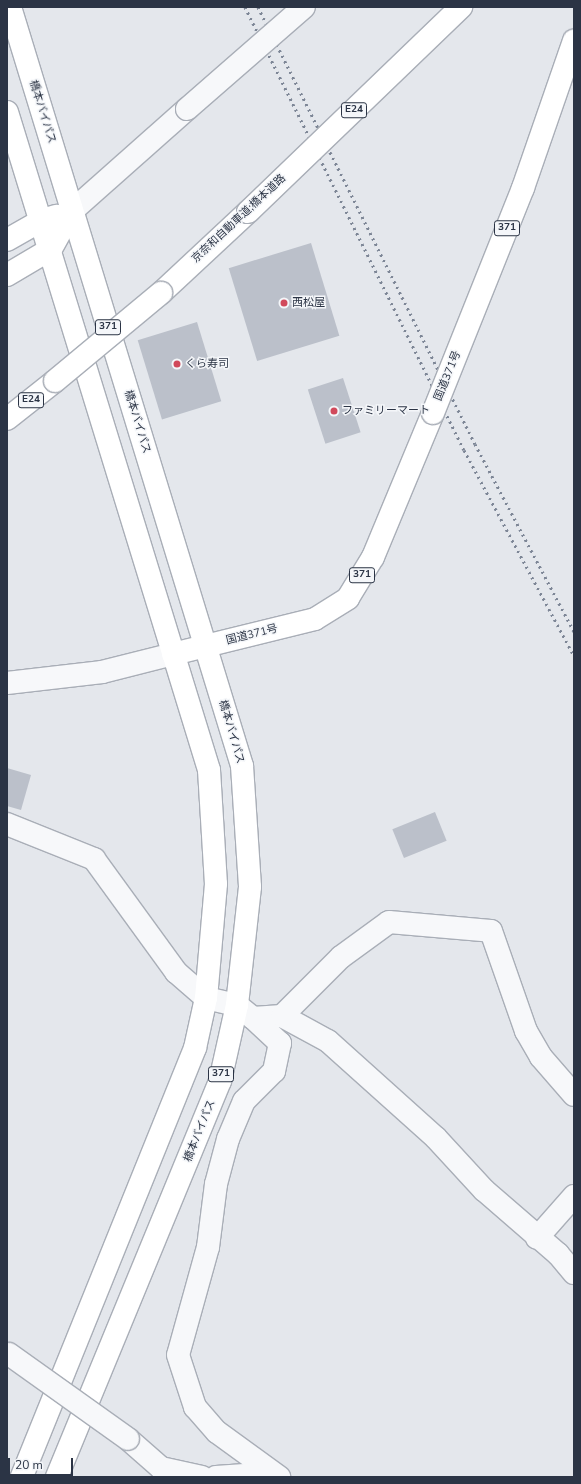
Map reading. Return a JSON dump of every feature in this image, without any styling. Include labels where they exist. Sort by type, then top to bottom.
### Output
[{"type":"highway","name":"橋本バイパス","points":[[10,7],[242,766],[250,887],[237,1005],[220,1081],[57,1477]]},
{"type":"highway","name":"京奈和自動車道;橋本道路","points":[[7,420],[161,293],[248,212],[461,7]]},
{"type":"highway","name":"国道371号","points":[[173,654],[315,619],[348,598],[373,557],[433,413],[523,188],[574,41]]},
{"type":"highway","points":[[7,112],[42,220],[209,770],[216,884],[206,998],[194,1048],[22,1477]]},
{"type":"highway","points":[[7,240],[42,220],[72,211]]},
{"type":"highway","points":[[7,275],[50,249],[72,211]]},
{"type":"street","points":[[72,211],[304,7]]},
{"type":"street","points":[[7,682],[102,672],[173,654]]},
{"type":"street","points":[[7,824],[94,859],[176,972],[206,998],[237,1005],[254,1018],[280,1043],[274,1072],[244,1101],[228,1139],[216,1184],[208,1247],[178,1355],[195,1407],[217,1432],[278,1477]]},
{"type":"street","points":[[282,1016],[341,957],[389,922],[492,932],[526,1031],[541,1057],[574,1095]]},
{"type":"street","points":[[254,1018],[282,1016],[328,1041],[383,1089],[537,1238],[558,1254],[574,1273]]},
{"type":"street","points":[[537,1238],[574,1196]]},
{"type":"street","points":[[8,1353],[128,1439],[161,1468],[202,1477]]},
{"type":"street","points":[[216,1477],[259,1474],[278,1477]]},
{"type":"building","name":"西松屋","points":[[311,243],[339,336],[257,361],[229,268]]},
{"type":"building","name":"くら寿司","points":[[197,322],[221,401],[162,420],[138,340]]},
{"type":"building","name":"ファミリーマート","points":[[343,378],[361,432],[325,444],[308,389]]},
{"type":"building","points":[[7,768],[31,775],[21,810],[7,806]]},
{"type":"building","points":[[435,812],[447,841],[404,858],[392,829]]},
{"type":"railway","points":[[245,7],[464,450],[574,656]]},
{"type":"railway","points":[[258,7],[475,444],[574,632]]},
{"type":"place","name":"西松屋","points":[[284,303]]},
{"type":"place","name":"くら寿司","points":[[177,364]]},
{"type":"place","name":"ファミリーマート","points":[[334,411]]}]
